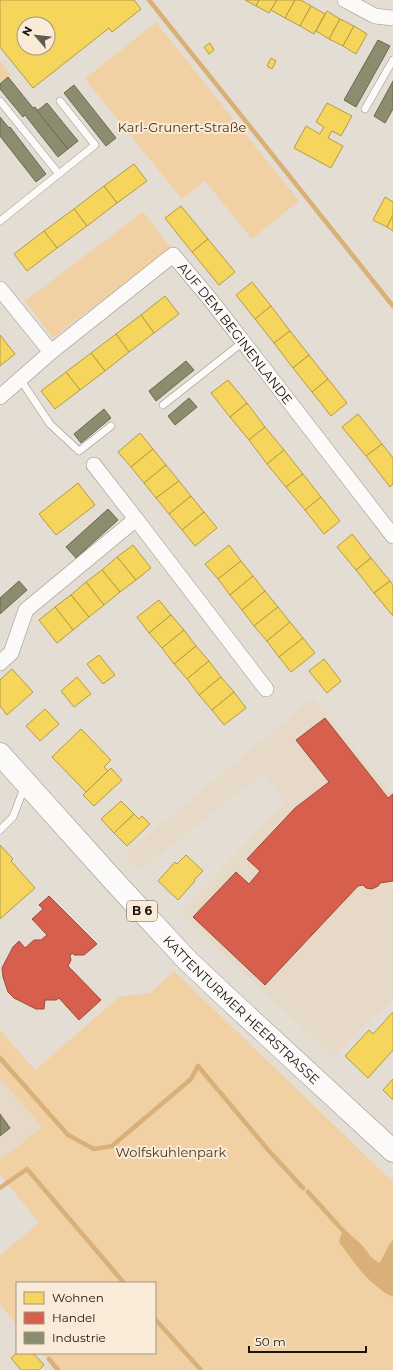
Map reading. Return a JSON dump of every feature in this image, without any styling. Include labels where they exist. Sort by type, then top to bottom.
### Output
[{"type":"main road","name":"KATTENTURMER HEERSTRASSE","points":[[0,754],[186,959],[393,1151]]},
{"type":"street","points":[[345,0],[375,16],[393,18]]},
{"type":"street","name":"AUF DEM BEGINENLANDE","points":[[0,396],[51,352],[173,255],[210,299],[393,536]]},
{"type":"street","points":[[0,289],[51,352]]},
{"type":"street","points":[[94,465],[266,689]]},
{"type":"street","points":[[0,663],[12,653],[26,610],[136,519]]},
{"type":"lane","points":[[365,109],[393,60]]},
{"type":"lane","points":[[0,101],[59,174]]},
{"type":"lane","points":[[0,221],[95,145],[60,101]]},
{"type":"lane","points":[[163,405],[243,342]]},
{"type":"lane","points":[[20,379],[50,424],[80,451],[111,426]]},
{"type":"lane","points":[[0,830],[12,818],[26,784]]},
{"type":"shaded area","points":[[313,698],[390,793],[393,791],[393,1000],[375,1015],[333,1057],[180,912],[286,802],[263,774],[148,864],[140,872],[124,855]]},
{"type":"shaded area","points":[[0,1078],[42,1127],[0,1160]]},
{"type":"shaded area","points":[[343,1228],[363,1246],[371,1257],[379,1263],[393,1240],[393,1297],[373,1284],[339,1242]]},
{"type":"green space","name":"Karl-Grunert-Straße","points":[[156,22],[299,201],[252,239],[205,181],[182,199],[85,79]]},
{"type":"green space","points":[[0,61],[11,75],[0,83]]},
{"type":"green space","points":[[143,212],[171,248],[53,338],[25,301]]},
{"type":"green space","name":"Wolfskuhlenpark","points":[[174,971],[393,1182],[393,1370],[55,1370],[42,1354],[156,1354],[156,1282],[16,1282],[16,1324],[0,1304],[0,1255],[39,1223],[0,1174],[0,1160],[42,1127],[0,1078],[0,1030],[35,1070],[119,997],[150,993]]},
{"type":"building: Wohnen","points":[[0,0],[134,0],[141,9],[112,32],[109,28],[33,88],[0,47]]},
{"type":"building: Wohnen","points":[[245,0],[259,0],[256,6]]},
{"type":"building: Wohnen","points":[[259,0],[277,0],[269,13],[256,6]]},
{"type":"building: Wohnen","points":[[277,0],[295,0],[285,18],[271,10]]},
{"type":"building: Wohnen","points":[[295,0],[301,0],[311,6],[300,26],[285,18]]},
{"type":"building: Wohnen","points":[[311,6],[325,14],[314,34],[300,26]]},
{"type":"building: Wohnen","points":[[327,11],[340,19],[329,39],[316,31]]},
{"type":"building: Wohnen","points":[[340,19],[354,26],[343,46],[329,39]]},
{"type":"building: Wohnen","points":[[354,26],[367,34],[356,54],[343,46]]},
{"type":"building: Wohnen","points":[[210,43],[214,50],[209,54],[204,47]]},
{"type":"building: Wohnen","points":[[271,58],[276,61],[272,69],[267,66]]},
{"type":"building: Wohnen","points":[[327,103],[352,116],[341,136],[332,131],[328,138],[343,146],[331,168],[294,148],[306,126],[320,134],[324,127],[316,122]]},
{"type":"building: Wohnen","points":[[134,164],[147,181],[117,203],[104,186]]},
{"type":"building: Wohnen","points":[[104,186],[117,203],[87,226],[74,209]]},
{"type":"building: Wohnen","points":[[385,197],[393,202],[393,215],[387,227],[373,220]]},
{"type":"building: Wohnen","points":[[181,206],[208,239],[192,252],[165,218]]},
{"type":"building: Wohnen","points":[[74,209],[87,226],[57,248],[44,231]]},
{"type":"building: Wohnen","points":[[393,215],[393,231],[387,227]]},
{"type":"building: Wohnen","points":[[44,231],[57,248],[27,271],[14,254]]},
{"type":"building: Wohnen","points":[[208,239],[235,272],[219,285],[192,252]]},
{"type":"building: Wohnen","points":[[252,282],[271,306],[255,319],[236,295]]},
{"type":"building: Wohnen","points":[[165,296],[179,314],[154,333],[141,315]]},
{"type":"building: Wohnen","points":[[271,306],[290,331],[274,343],[255,319]]},
{"type":"building: Wohnen","points":[[141,315],[154,333],[129,352],[116,334]]},
{"type":"building: Wohnen","points":[[290,331],[309,355],[293,368],[274,343]]},
{"type":"building: Wohnen","points":[[116,334],[129,352],[105,371],[91,353]]},
{"type":"building: Wohnen","points":[[0,335],[15,354],[0,366]]},
{"type":"building: Wohnen","points":[[91,353],[105,371],[80,390],[66,372]]},
{"type":"building: Wohnen","points":[[309,355],[328,379],[312,392],[293,368]]},
{"type":"building: Wohnen","points":[[66,372],[80,390],[55,409],[41,391]]},
{"type":"building: Wohnen","points":[[328,379],[347,403],[331,416],[312,392]]},
{"type":"building: Wohnen","points":[[228,380],[247,403],[230,417],[211,393]]},
{"type":"building: Wohnen","points":[[247,403],[265,427],[249,440],[230,417]]},
{"type":"building: Wohnen","points":[[358,414],[382,444],[366,456],[342,427]]},
{"type":"building: Wohnen","points":[[265,427],[284,450],[267,464],[249,440]]},
{"type":"building: Wohnen","points":[[140,433],[153,449],[131,467],[118,452]]},
{"type":"building: Wohnen","points":[[382,444],[393,458],[393,484],[390,487],[366,456]]},
{"type":"building: Wohnen","points":[[153,449],[166,465],[144,483],[131,467]]},
{"type":"building: Wohnen","points":[[284,450],[303,474],[286,487],[267,464]]},
{"type":"building: Wohnen","points":[[166,465],[179,481],[156,498],[144,483]]},
{"type":"building: Wohnen","points":[[303,474],[321,497],[305,510],[286,487]]},
{"type":"building: Wohnen","points":[[179,481],[191,496],[169,514],[156,498]]},
{"type":"building: Wohnen","points":[[78,483],[95,505],[56,535],[39,514]]},
{"type":"building: Wohnen","points":[[191,496],[204,512],[182,530],[169,514]]},
{"type":"building: Wohnen","points":[[321,497],[340,521],[324,534],[305,510]]},
{"type":"building: Wohnen","points":[[204,512],[217,528],[195,546],[182,530]]},
{"type":"building: Wohnen","points":[[352,534],[371,558],[356,570],[337,547]]},
{"type":"building: Wohnen","points":[[133,545],[151,568],[136,580],[117,557]]},
{"type":"building: Wohnen","points":[[229,545],[241,561],[218,579],[205,564]]},
{"type":"building: Wohnen","points":[[117,557],[136,580],[120,592],[102,570]]},
{"type":"building: Wohnen","points":[[371,558],[390,581],[374,593],[356,570]]},
{"type":"building: Wohnen","points":[[241,561],[253,576],[230,595],[218,579]]},
{"type":"building: Wohnen","points":[[102,570],[120,592],[104,605],[86,582]]},
{"type":"building: Wohnen","points":[[253,576],[265,591],[242,610],[230,595]]},
{"type":"building: Wohnen","points":[[390,581],[393,585],[393,616],[374,593]]},
{"type":"building: Wohnen","points":[[86,582],[104,605],[89,617],[71,595]]},
{"type":"building: Wohnen","points":[[265,591],[278,607],[254,626],[242,610]]},
{"type":"building: Wohnen","points":[[71,595],[89,617],[73,630],[55,607]]},
{"type":"building: Wohnen","points":[[159,600],[171,615],[149,633],[137,617]]},
{"type":"building: Wohnen","points":[[55,607],[73,630],[57,643],[39,620]]},
{"type":"building: Wohnen","points":[[278,607],[290,622],[267,641],[254,626]]},
{"type":"building: Wohnen","points":[[171,615],[184,630],[162,648],[149,633]]},
{"type":"building: Wohnen","points":[[290,622],[303,638],[279,657],[267,641]]},
{"type":"building: Wohnen","points":[[184,630],[196,646],[174,664],[162,648]]},
{"type":"building: Wohnen","points":[[303,638],[315,653],[291,672],[279,657]]},
{"type":"building: Wohnen","points":[[196,646],[209,661],[187,679],[174,664]]},
{"type":"building: Wohnen","points":[[99,655],[115,675],[103,684],[87,664]]},
{"type":"building: Wohnen","points":[[324,659],[341,681],[327,693],[309,671]]},
{"type":"building: Wohnen","points":[[209,661],[221,677],[199,695],[187,679]]},
{"type":"building: Wohnen","points":[[12,669],[33,692],[7,715],[0,706],[0,680]]},
{"type":"building: Wohnen","points":[[77,677],[91,694],[74,707],[61,691]]},
{"type":"building: Wohnen","points":[[221,677],[234,692],[212,710],[199,695]]},
{"type":"building: Wohnen","points":[[234,692],[246,708],[224,725],[212,710]]},
{"type":"building: Wohnen","points":[[45,709],[59,724],[40,741],[26,726]]},
{"type":"building: Wohnen","points":[[81,729],[111,760],[104,767],[108,771],[86,792],[52,757]]},
{"type":"building: Wohnen","points":[[111,768],[122,780],[94,806],[83,795]]},
{"type":"building: Wohnen","points":[[121,801],[134,814],[114,833],[101,819]]},
{"type":"building: Wohnen","points":[[134,814],[139,819],[142,816],[150,824],[127,846],[114,833]]},
{"type":"building: Wohnen","points":[[0,845],[13,859],[11,861],[35,888],[0,919]]},
{"type":"building: Wohnen","points":[[186,855],[203,871],[178,900],[158,881],[175,862],[177,864]]},
{"type":"building: Wohnen","points":[[393,1012],[393,1050],[368,1078],[345,1056],[369,1030],[373,1034]]},
{"type":"building: Wohnen","points":[[393,1079],[393,1100],[383,1090]]},
{"type":"building: Wohnen","points":[[16,1354],[34,1354],[44,1365],[39,1370],[21,1370],[11,1358]]},
{"type":"building: Handel","points":[[325,718],[388,798],[393,794],[393,881],[380,883],[372,889],[366,888],[363,885],[358,886],[265,985],[193,917],[236,872],[249,884],[260,871],[247,859],[295,808],[329,782],[296,740]]},
{"type":"building: Handel","points":[[49,896],[97,944],[84,955],[74,955],[72,953],[70,956],[71,960],[68,966],[101,1000],[79,1020],[59,998],[56,1000],[45,1000],[44,1009],[36,1009],[14,998],[8,992],[3,977],[2,968],[13,947],[19,941],[25,948],[34,940],[41,940],[47,935],[32,919],[43,909],[39,905]]},
{"type":"building: Industrie","points":[[378,40],[390,46],[356,107],[344,100]]},
{"type":"building: Industrie","points":[[8,77],[33,108],[35,107],[68,149],[58,157],[25,115],[23,117],[0,89],[0,84]]},
{"type":"building: Industrie","points":[[393,81],[393,109],[385,123],[374,116]]},
{"type":"building: Industrie","points":[[74,85],[116,138],[106,146],[64,93]]},
{"type":"building: Industrie","points":[[47,103],[78,141],[68,149],[37,111]]},
{"type":"building: Industrie","points":[[0,117],[9,128],[10,127],[46,174],[36,182],[0,136]]},
{"type":"building: Industrie","points":[[186,361],[194,370],[156,401],[149,391]]},
{"type":"building: Industrie","points":[[189,398],[197,407],[175,425],[168,416]]},
{"type":"building: Industrie","points":[[104,409],[111,418],[81,443],[74,434]]},
{"type":"building: Industrie","points":[[108,509],[118,520],[76,558],[66,547]]},
{"type":"building: Industrie","points":[[19,581],[27,590],[0,614],[0,598]]},
{"type":"building: Industrie","points":[[0,1114],[10,1128],[0,1136]]},
{"type":"waterway","points":[[149,0],[393,306]]},
{"type":"waterway","points":[[0,1058],[68,1135],[94,1149],[112,1146],[191,1079],[198,1066],[217,1089]]},
{"type":"waterway","points":[[219,1091],[269,1151],[303,1188]]},
{"type":"waterway","points":[[0,1188],[27,1169],[123,1282]]},
{"type":"waterway","points":[[308,1192],[346,1234]]},
{"type":"waterway","points":[[156,1320],[201,1370]]},
{"type":"waterway","points":[[49,1359],[58,1370]]}]
